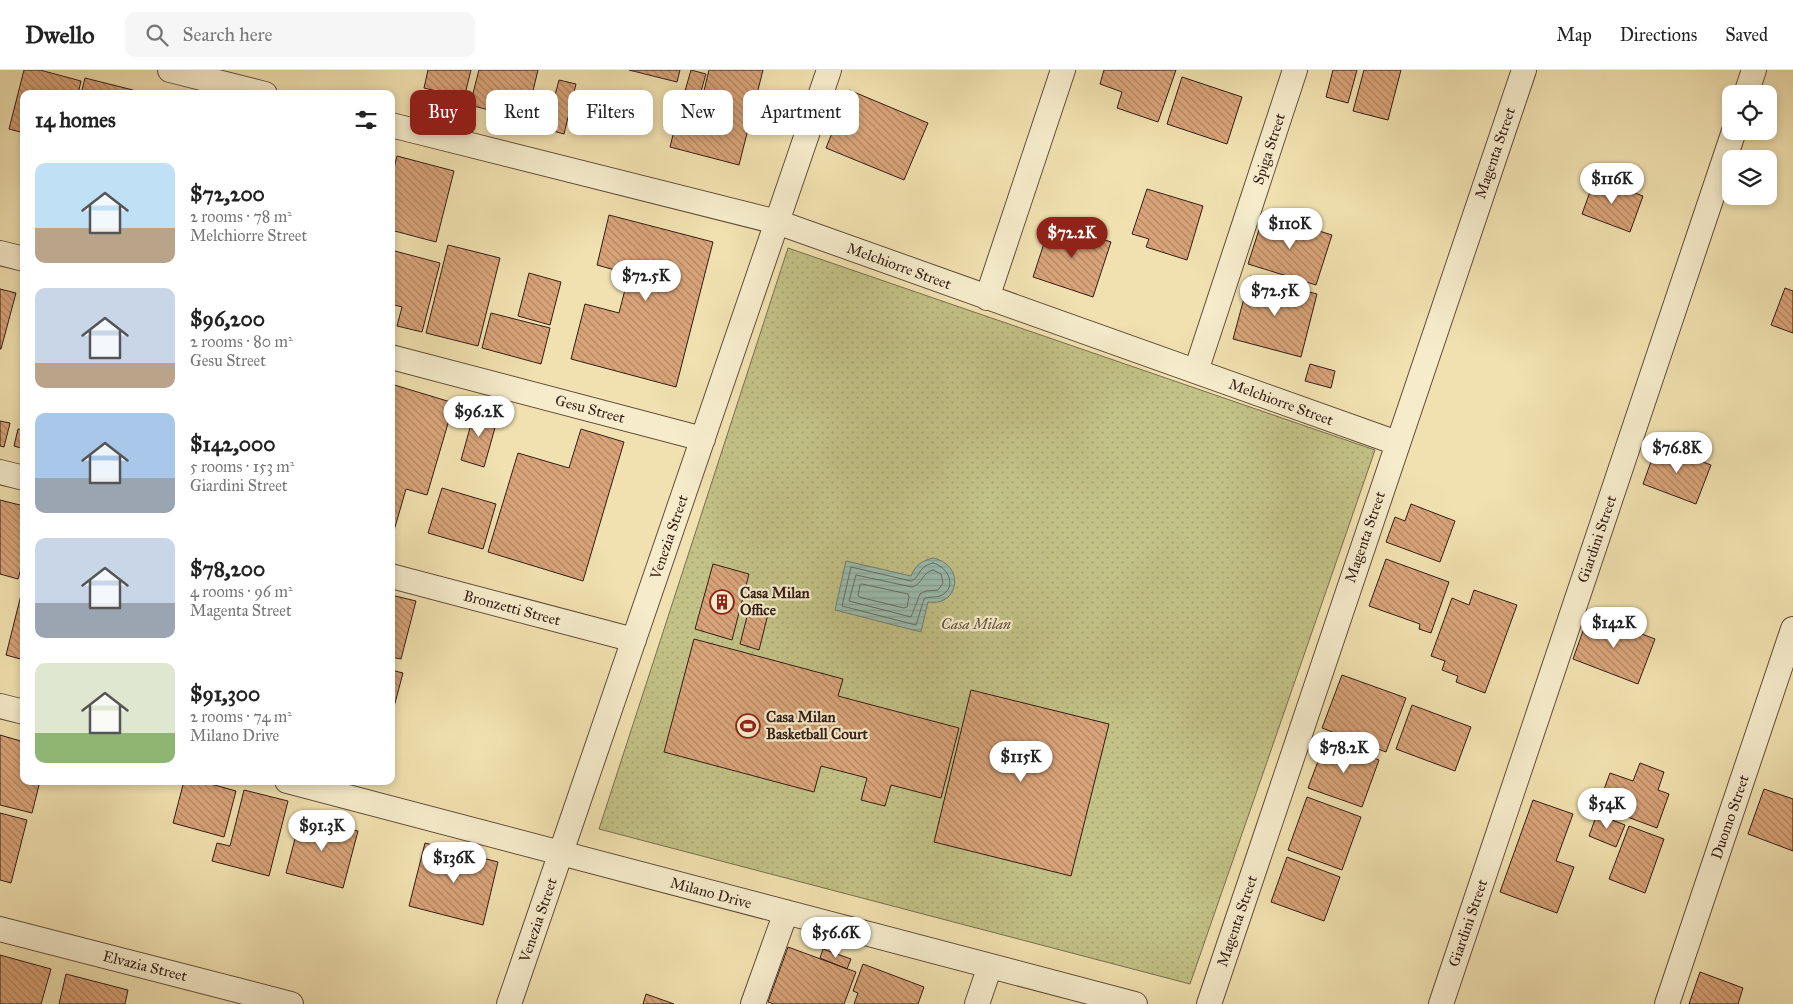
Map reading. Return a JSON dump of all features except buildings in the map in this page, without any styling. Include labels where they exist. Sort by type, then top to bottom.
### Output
[{"type":"street","points":[[170,70],[249,90]]},
{"type":"street","name":"Venezia Street","points":[[509,1004],[830,70]]},
{"type":"street","points":[[987,298],[1063,70]]},
{"type":"street","name":"Spiga Street","points":[[1196,371],[1295,70]]},
{"type":"street","name":"Magenta Street","points":[[1209,1004],[1396,443],[1524,70]]},
{"type":"street","points":[[1749,85],[1754,70]]},
{"type":"street","name":"Melchiorre Street","points":[[395,127],[777,222],[1396,443]]},
{"type":"street","name":"Giardini Street","points":[[1441,1004],[1731,140]]},
{"type":"street","points":[[0,253],[20,258]]},
{"type":"street","name":"Gesu Street","points":[[395,358],[703,439]]},
{"type":"street","points":[[0,472],[20,477]]},
{"type":"street","name":"Bronzetti Street","points":[[395,577],[634,640]]},
{"type":"street","name":"Duomo Street","points":[[1667,1004],[1793,629]]},
{"type":"street","points":[[0,706],[20,711]]},
{"type":"street","name":"Milano Drive","points":[[302,785],[1135,1004]]},
{"type":"street","points":[[753,1004],[786,912]]},
{"type":"street","name":"Elvazia Street","points":[[0,929],[291,1004]]},
{"type":"street","points":[[977,1004],[990,966]]},
{"type":"green space","name":"Casa Milan","points":[[788,248],[1375,450],[1190,984],[599,829]]},
{"type":"water","points":[[933,558],[944,562],[950,569],[954,576],[954,584],[952,592],[946,598],[938,602],[928,602],[921,632],[835,610],[846,561],[911,576],[919,564]]},
{"type":"place","name":"Casa Milan Office","points":[[722,602]]},
{"type":"place","name":"Casa Milan Basketball Court","points":[[748,726]]}]
